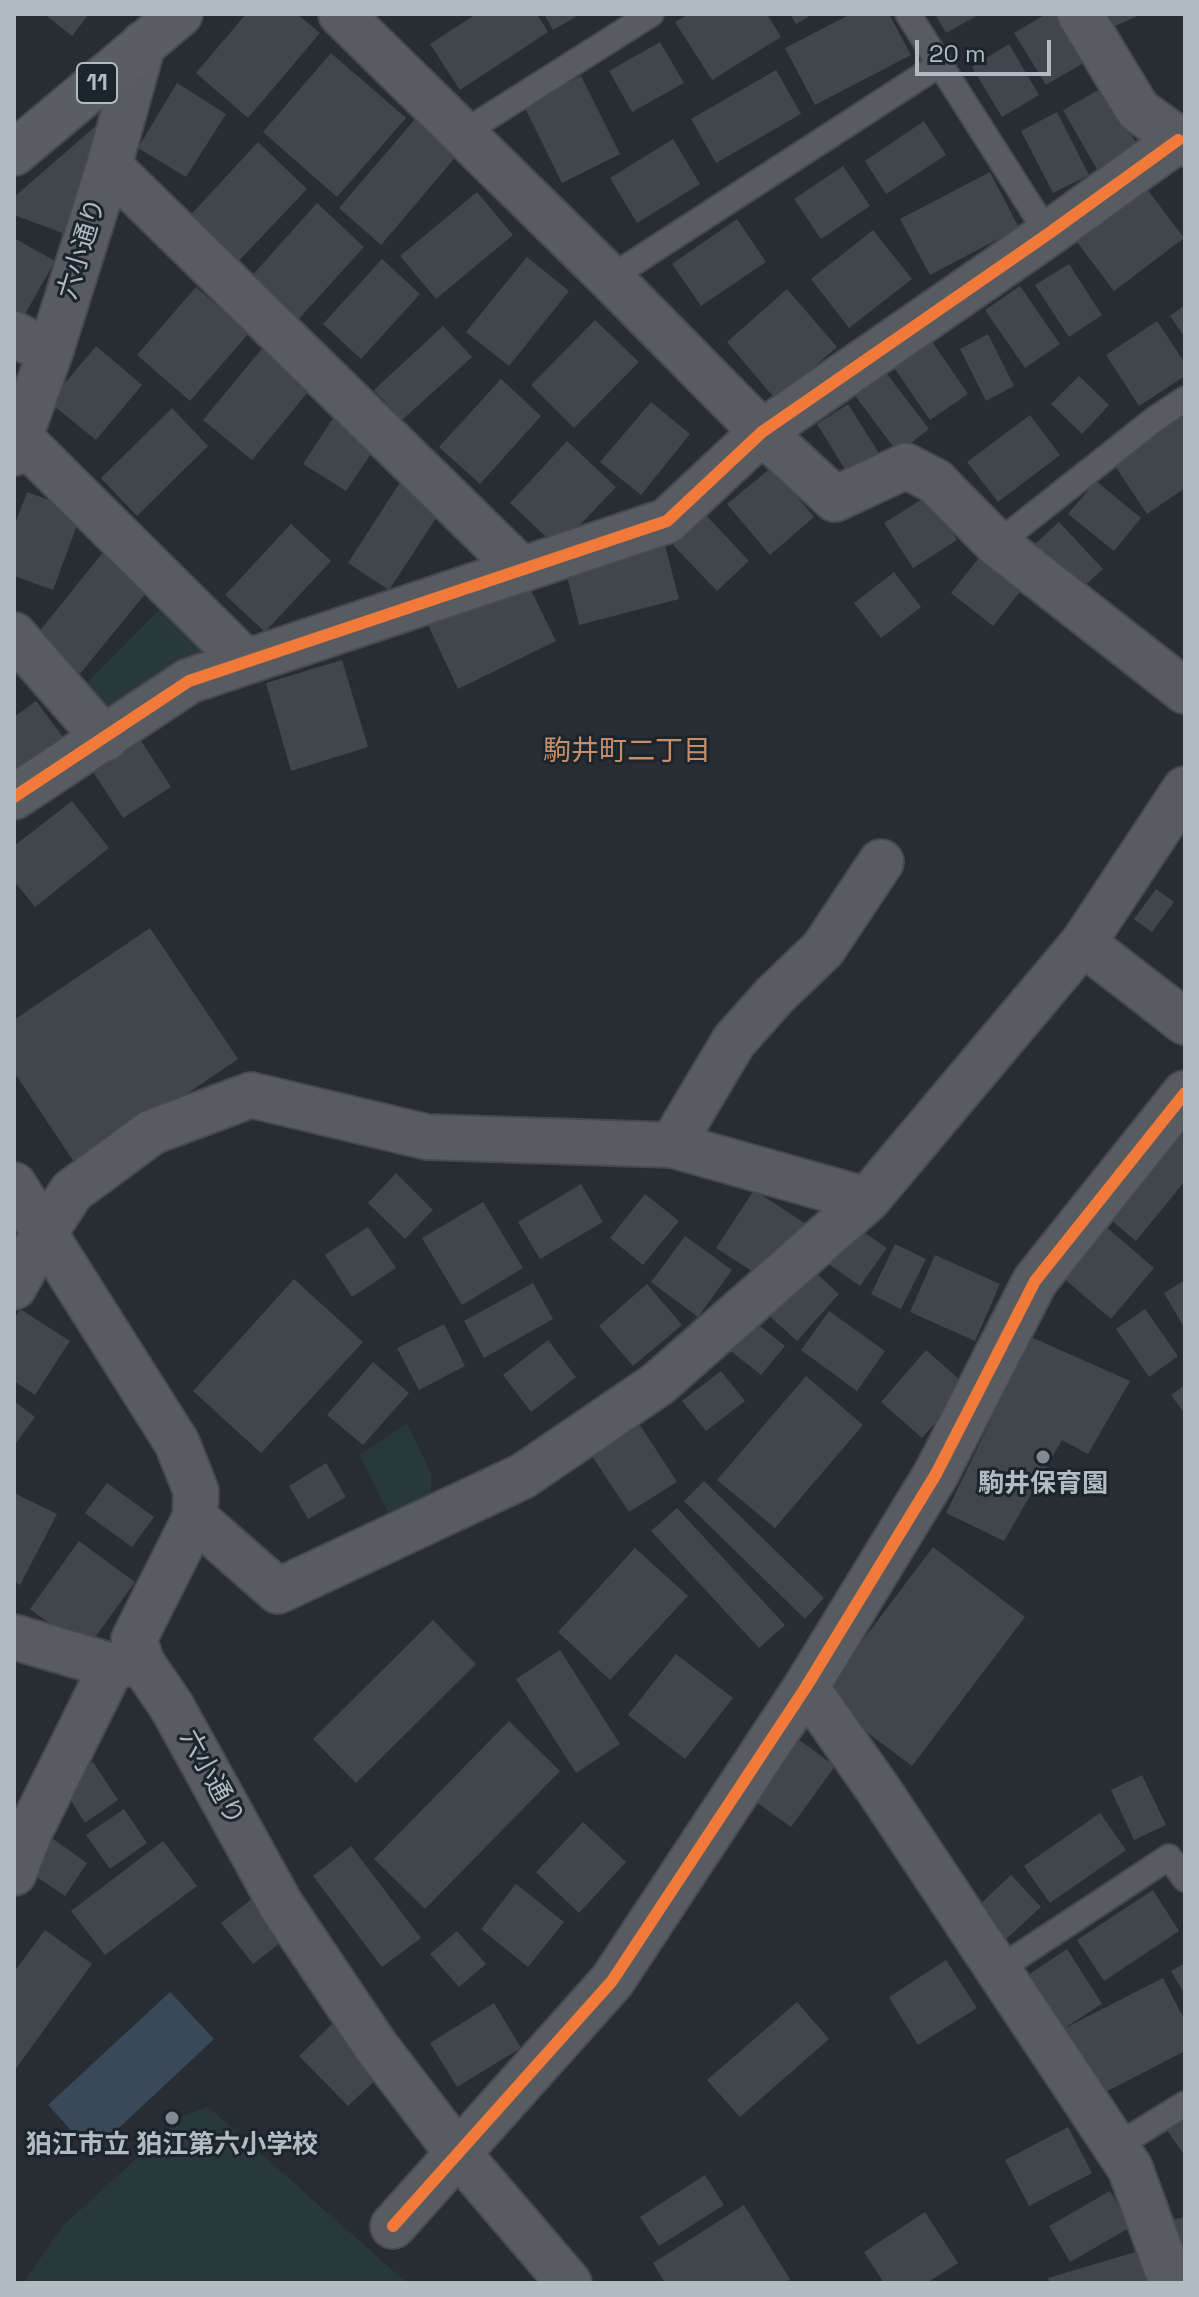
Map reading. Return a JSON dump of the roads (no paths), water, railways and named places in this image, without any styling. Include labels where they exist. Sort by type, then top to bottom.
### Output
[{"type":"main road","name":"11","points":[[14,153],[180,14]]},
{"type":"street","points":[[341,14],[762,432],[835,499],[906,466],[935,481],[997,544],[1185,691]]},
{"type":"street","points":[[14,797],[189,681],[667,521],[762,432],[1182,142],[1138,110],[1080,14]]},
{"type":"street","name":"六小通り","points":[[16,445],[32,344],[109,166],[143,44]]},
{"type":"street","points":[[109,166],[522,570]]},
{"type":"street","points":[[16,445],[245,661]]},
{"type":"street","points":[[14,635],[105,739]]},
{"type":"street","points":[[195,1518],[278,1591],[523,1476],[658,1384],[867,1200],[1083,943],[1185,789]]},
{"type":"street","points":[[672,1145],[734,1041],[775,995],[823,949],[881,862]]},
{"type":"street","points":[[1083,943],[1185,1022]]},
{"type":"street","points":[[393,2226],[612,1981],[806,1687],[936,1474],[1035,1281],[1185,1093]]},
{"type":"street","points":[[14,1287],[72,1191],[152,1132],[251,1095],[427,1137],[672,1145],[867,1200]]},
{"type":"street","points":[[14,1185],[177,1443],[196,1491],[195,1518],[134,1639],[127,1665],[31,1829],[14,1873]]},
{"type":"street","points":[[14,1637],[127,1665]]},
{"type":"street","name":"六小通り","points":[[127,1665],[172,1707],[281,1905],[375,2045],[457,2152],[569,2283]]},
{"type":"street","points":[[806,1687],[878,1789],[996,1971],[1130,2168],[1172,2283]]},
{"type":"lane","points":[[463,133],[651,14]]},
{"type":"lane","points":[[908,14],[1048,234]]},
{"type":"lane","points":[[610,278],[940,64]]},
{"type":"lane","points":[[997,544],[1155,419],[1185,399]]},
{"type":"lane","points":[[996,1971],[1169,1857],[1185,1879]]},
{"type":"lane","points":[[1115,2147],[1185,2104]]},
{"type":"water","points":[[170,1992],[214,2039],[92,2153],[48,2105]]},
{"type":"place","name":"駒井保育園","points":[[1043,1457]]},
{"type":"place","name":"狛江市立 狛江第六小学校","points":[[172,2118]]},
{"type":"district","name":"駒井町二丁目","points":[[627,752]]}]
